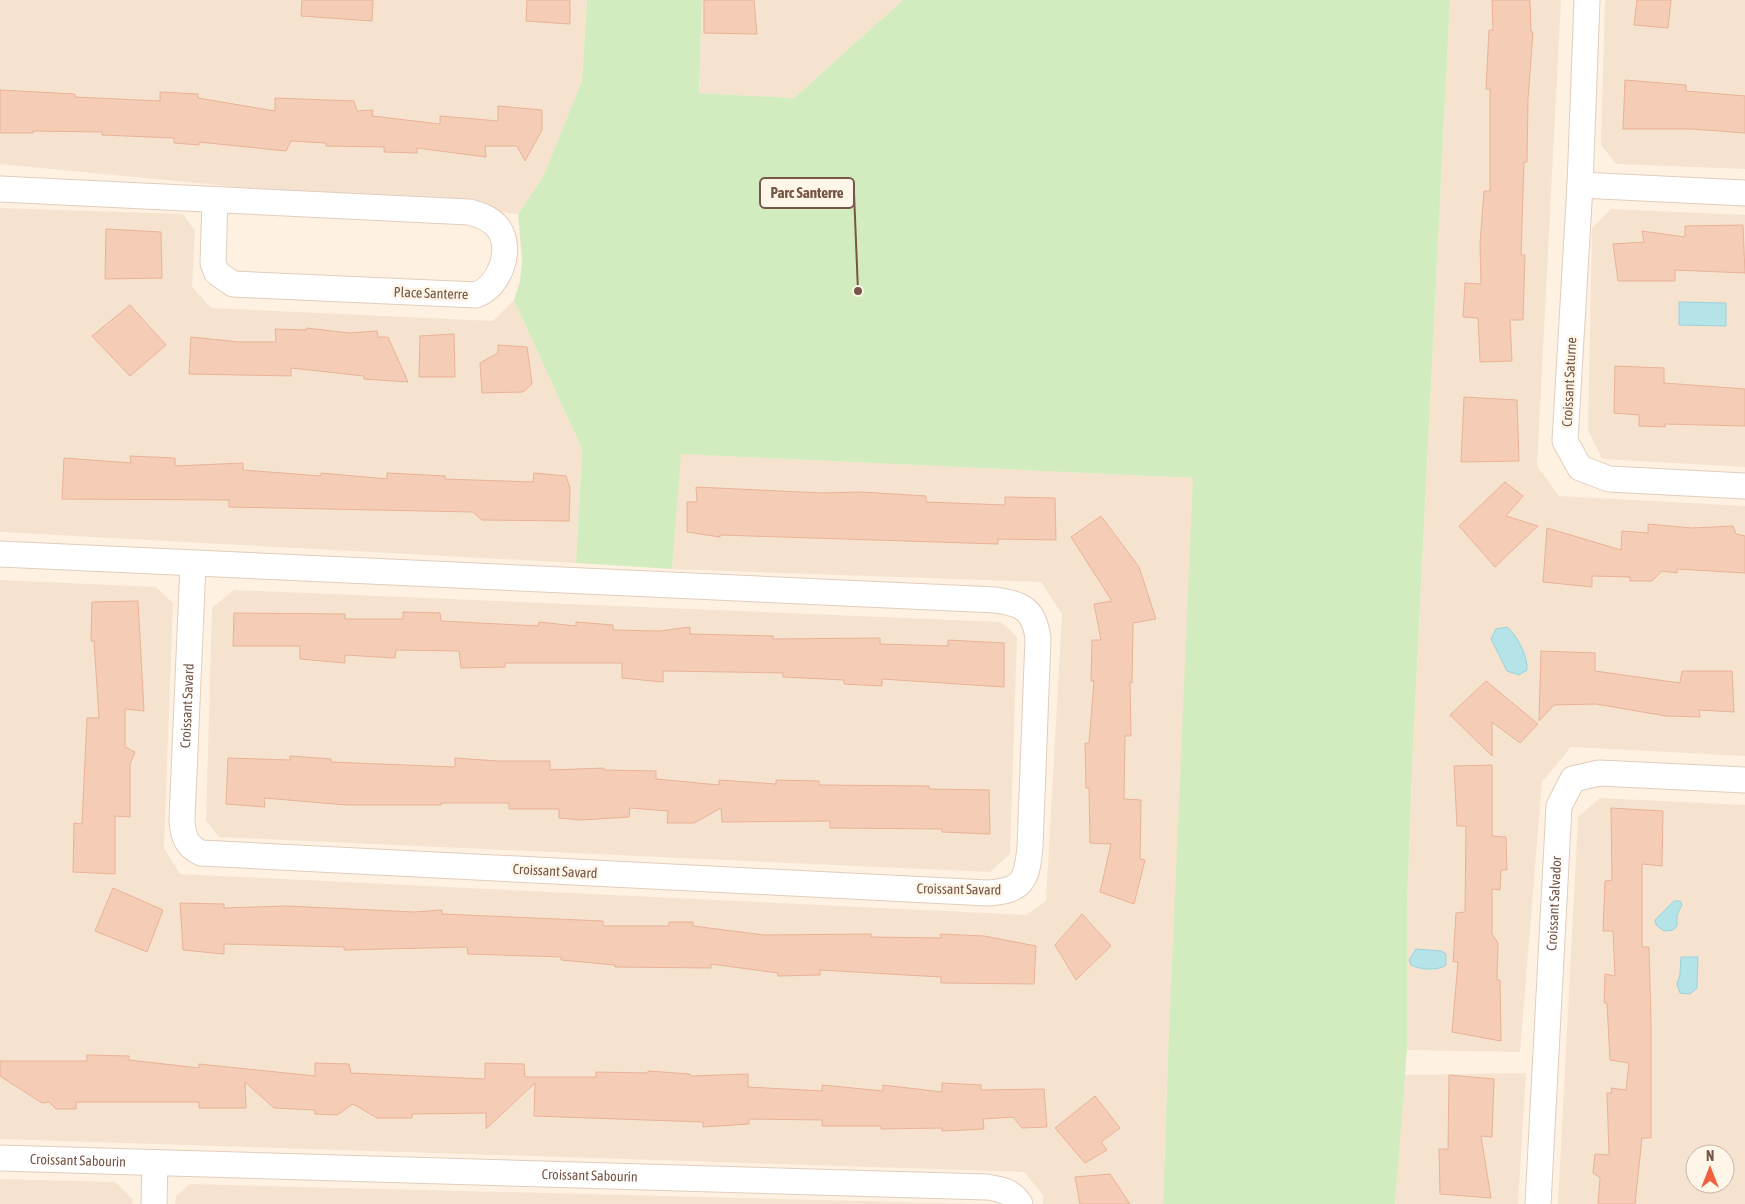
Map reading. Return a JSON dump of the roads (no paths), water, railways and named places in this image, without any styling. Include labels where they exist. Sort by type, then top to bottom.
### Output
[{"type":"street","name":"Croissant Saturne","points":[[1587,0],[1580,186],[1566,441],[1580,468],[1609,480],[1745,486]]},
{"type":"street","points":[[1580,186],[1745,193]]},
{"type":"street","name":"Place Santerre","points":[[0,189],[469,212],[484,216],[499,230],[504,252],[502,264],[498,277],[491,286],[476,295],[233,284],[217,273],[213,263],[216,200]]},
{"type":"street","name":"Croissant Savard","points":[[0,554],[193,563],[1010,602],[1031,614],[1036,624],[1038,638],[1030,847],[1027,872],[1022,882],[1015,888],[1004,892],[987,892],[201,853],[186,842],[182,820],[193,563]]},
{"type":"street","name":"Croissant Salvador","points":[[1538,1204],[1558,806],[1573,779],[1599,773],[1745,780]]},
{"type":"street","name":"Croissant Sabourin","points":[[0,1158],[987,1187],[1003,1190],[1016,1197],[1020,1204]]},
{"type":"street","points":[[154,1204],[155,1163]]},
{"type":"water","points":[[1679,302],[1726,303],[1726,326],[1679,325]]},
{"type":"water","points":[[1507,627],[1518,641],[1526,659],[1527,670],[1519,675],[1507,671],[1491,639],[1496,629]]},
{"type":"water","points":[[1674,901],[1680,901],[1682,905],[1677,915],[1677,926],[1673,930],[1664,931],[1656,925],[1655,920]]},
{"type":"water","points":[[1416,949],[1441,951],[1446,954],[1446,965],[1429,969],[1411,965],[1409,960]]},
{"type":"water","points":[[1681,957],[1698,957],[1697,988],[1690,994],[1680,993],[1677,984],[1680,975]]},
{"type":"place","name":"Parc Santerre","points":[[858,291]]}]
